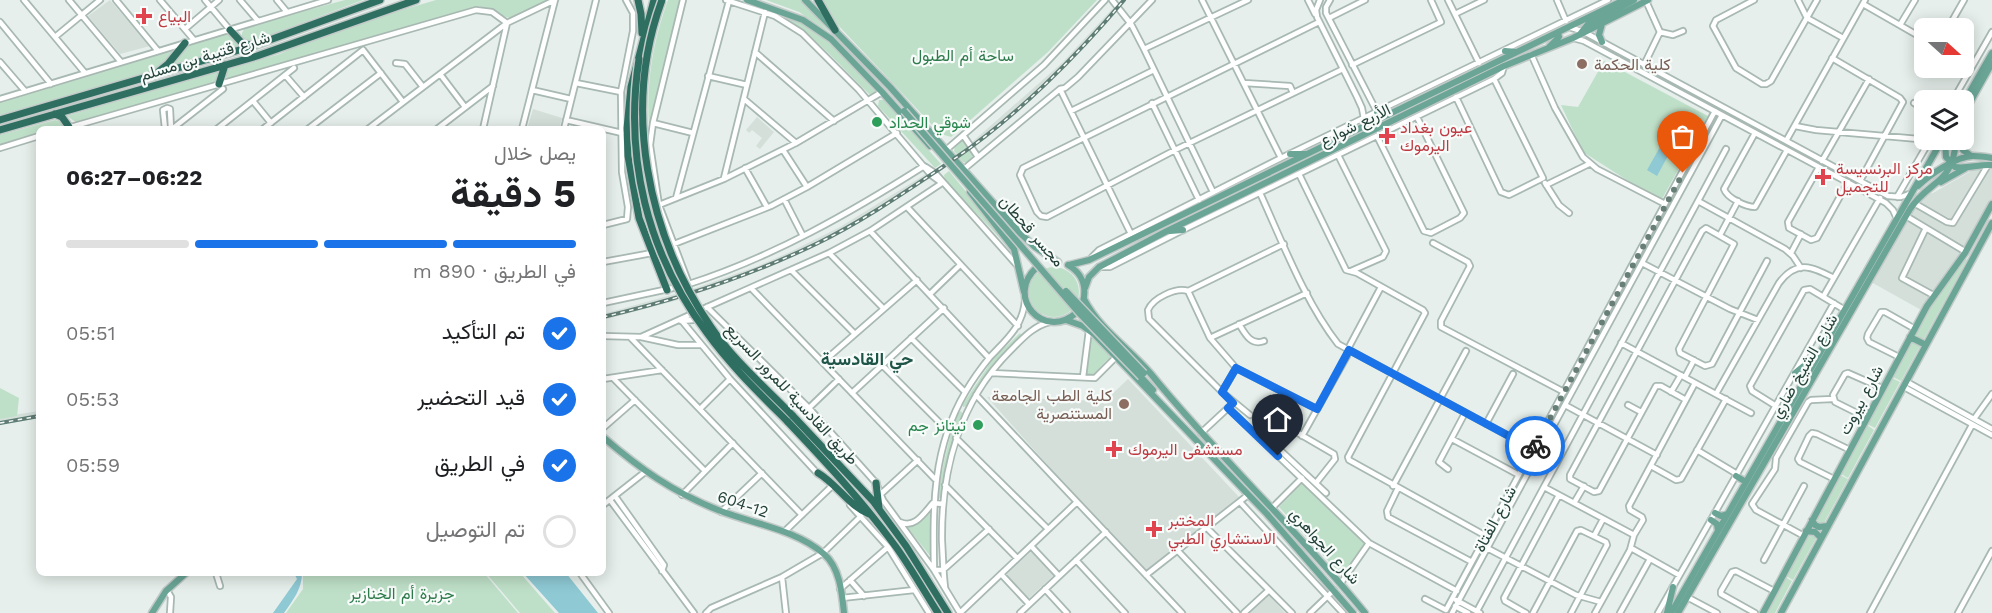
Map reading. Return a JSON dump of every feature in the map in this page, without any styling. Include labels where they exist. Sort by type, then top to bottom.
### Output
[{"type":"highway","name":"شارع قتيبة بن مسلم","points":[[0,120],[253,46],[380,0]]},
{"type":"highway","name":"شارع قتيبة بن مسلم","points":[[0,130],[257,56],[416,0]]},
{"type":"highway","points":[[397,6],[423,0]]},
{"type":"highway","points":[[638,0],[641,14],[640,56],[631,87],[627,128],[630,176],[639,218],[652,253],[670,289]]},
{"type":"highway","name":"طريق القادسية للمرور السريع","points":[[654,0],[640,56],[633,100],[634,144],[642,191],[657,244],[688,306],[708,334],[735,368],[834,471],[871,515],[897,548],[938,613]]},
{"type":"highway","name":"طريق القادسية للمرور السريع","points":[[662,0],[651,38],[647,66],[644,118],[648,177],[665,242],[681,278],[713,330],[879,508],[948,613]]},
{"type":"highway","points":[[819,0],[835,30]]},
{"type":"highway","points":[[230,30],[242,43],[253,46]]},
{"type":"highway","points":[[149,77],[168,64],[185,43]]},
{"type":"highway","points":[[221,87],[225,65]]},
{"type":"highway","points":[[55,114],[65,120],[66,126]]},
{"type":"highway","points":[[818,473],[834,484],[856,507],[871,515]]},
{"type":"highway","points":[[876,483],[879,508]]},
{"type":"main road","points":[[747,0],[789,13],[816,27],[831,39],[880,90],[973,195],[1010,242],[1016,256],[1025,296],[1034,315],[1050,322],[1066,320],[1077,322],[1089,330],[1158,399]]},
{"type":"main road","points":[[805,0],[884,81],[1019,232],[1035,247],[1078,272],[1084,288],[1083,302],[1150,373],[1165,393]]},
{"type":"main road","name":"الأربع شوارع","points":[[1084,288],[1089,277],[1099,267],[1167,231],[1279,180],[1336,141],[1558,32],[1568,24],[1624,0]]},
{"type":"main road","points":[[1590,26],[1634,0]]},
{"type":"main road","name":"الأربع شوارع","points":[[1068,265],[1089,260],[1306,154],[1327,149],[1338,151],[1355,140],[1504,66],[1579,35],[1590,26],[1602,24],[1647,1]]},
{"type":"main road","points":[[1602,24],[1599,34],[1602,42]]},
{"type":"main road","points":[[1549,47],[1559,37],[1558,32]]},
{"type":"main road","points":[[1505,51],[1517,52]]},
{"type":"main road","points":[[1971,90],[1992,53]]},
{"type":"main road","points":[[1974,95],[1992,63]]},
{"type":"main road","name":"مجسر قحطان","points":[[884,81],[905,110],[1142,375],[1158,399]]},
{"type":"main road","name":"مجسر قحطان","points":[[880,90],[905,110]]},
{"type":"main road","points":[[1377,112],[1389,115]]},
{"type":"main road","points":[[1362,128],[1364,119]]},
{"type":"main road","points":[[1355,140],[1366,141]]},
{"type":"main road","points":[[1336,141],[1338,151]]},
{"type":"main road","name":"شارع الشيخ ضاري","points":[[1669,613],[1937,150]]},
{"type":"main road","points":[[1944,150],[1950,164],[1959,168],[1991,163]]},
{"type":"main road","name":"شارع الشيخ ضاري","points":[[1678,613],[1914,202],[1945,176],[1954,150]]},
{"type":"main road","points":[[1964,150],[1972,156],[1991,163]]},
{"type":"main road","points":[[1290,154],[1306,154]]},
{"type":"main road","points":[[1912,193],[1926,179],[1950,164],[1972,156]]},
{"type":"main road","points":[[1938,184],[1967,167]]},
{"type":"main road","name":"شارع بيروت","points":[[1763,613],[1914,328],[1933,295],[1950,276],[1966,252],[1992,204]]},
{"type":"main road","points":[[1169,215],[1178,216]]},
{"type":"main road","name":"شارع بيروت","points":[[1781,613],[1992,223]]},
{"type":"main road","points":[[1167,231],[1183,230]]},
{"type":"main road","points":[[1045,263],[1058,262]]},
{"type":"main road","points":[[1025,296],[1027,278],[1037,267]]},
{"type":"main road","points":[[1066,320],[1076,313]]},
{"type":"main road","points":[[1910,338],[1926,345]]},
{"type":"main road","points":[[1795,373],[1820,353]]},
{"type":"main road","name":"مجسر قحطان","points":[[1142,375],[1165,393]]},
{"type":"main road","name":"شارع الجواهري","points":[[1165,393],[1341,583],[1365,613]]},
{"type":"main road","name":"شارع الجواهري","points":[[1158,399],[1248,495],[1353,613]]},
{"type":"main road","name":"604-12","points":[[606,440],[645,472],[682,495],[721,512],[784,532],[823,553]]},
{"type":"main road","points":[[1737,475],[1746,482]]},
{"type":"main road","points":[[1715,513],[1722,516],[1728,514]]},
{"type":"main road","points":[[1711,520],[1717,524],[1718,531]]},
{"type":"main road","points":[[1812,520],[1819,527],[1827,526]]},
{"type":"main road","points":[[1805,533],[1815,532],[1821,538]]},
{"type":"main road","points":[[823,553],[834,567],[844,613]]},
{"type":"main road","points":[[152,613],[167,590],[183,576]]},
{"type":"main road","points":[[1669,613],[1673,587]]},
{"type":"street","points":[[24,0],[85,73]]},
{"type":"street","points":[[69,0],[121,62]]},
{"type":"street","points":[[55,37],[99,0]]},
{"type":"street","points":[[116,0],[158,51]]},
{"type":"street","points":[[160,0],[194,40]]},
{"type":"street","points":[[205,0],[230,30]]},
{"type":"street","points":[[185,29],[219,0]]},
{"type":"street","points":[[240,0],[258,21]]},
{"type":"street","points":[[277,0],[287,12]]},
{"type":"street","points":[[0,99],[315,2],[328,0]]},
{"type":"street","points":[[372,126],[507,23],[555,0]]},
{"type":"street","points":[[523,126],[555,0]]},
{"type":"street","points":[[565,126],[596,0]]},
{"type":"street","points":[[606,224],[627,219],[628,207],[622,172],[621,92],[633,31],[633,13],[627,0]]},
{"type":"street","points":[[683,0],[653,123],[650,145],[659,205],[689,284],[778,249],[876,196],[924,166]]},
{"type":"street","points":[[675,199],[727,0],[765,12],[802,33],[868,100],[924,166],[935,172],[942,183],[1008,252],[1020,272]]},
{"type":"street","points":[[946,150],[1044,65],[1106,0]]},
{"type":"street","points":[[1112,0],[1131,24],[1213,192]]},
{"type":"street","points":[[964,169],[1060,89],[1078,77],[1152,0]]},
{"type":"street","points":[[1202,0],[1281,158]]},
{"type":"street","points":[[1144,49],[1248,0]]},
{"type":"street","points":[[1308,0],[1360,105],[1364,119]]},
{"type":"street","points":[[1317,17],[1316,10],[1320,0]]},
{"type":"street","points":[[1330,0],[1326,9],[1329,18],[1377,112]]},
{"type":"street","points":[[1329,18],[1365,0]]},
{"type":"street","points":[[1352,65],[1441,22],[1431,0]]},
{"type":"street","points":[[1448,0],[1479,63]]},
{"type":"street","points":[[1455,14],[1484,0]]},
{"type":"street","points":[[1557,0],[1568,24],[1579,35],[1721,117],[1880,200],[1890,206],[1897,219]]},
{"type":"street","points":[[1089,260],[1099,250],[1213,192],[1479,63],[1568,24],[1608,0]]},
{"type":"street","points":[[1754,0],[1716,20],[1713,26],[1736,68],[1762,84],[1771,81],[1817,0]]},
{"type":"street","points":[[1798,0],[1807,18],[1844,38]]},
{"type":"street","points":[[1900,25],[1914,0]]},
{"type":"street","points":[[1954,18],[1964,0]]},
{"type":"street","points":[[1644,64],[1660,32],[1647,1]]},
{"type":"street","points":[[1786,141],[1864,2],[1914,33]]},
{"type":"street","points":[[74,126],[221,87],[476,9],[492,12],[507,23]]},
{"type":"street","points":[[724,179],[765,12]]},
{"type":"street","points":[[0,22],[51,84]]},
{"type":"street","points":[[1319,22],[1023,168],[1020,176],[1037,212],[1047,217],[1175,150],[1343,69]]},
{"type":"street","points":[[484,126],[507,23]]},
{"type":"street","points":[[1660,32],[1673,35],[1683,31]]},
{"type":"street","points":[[1974,63],[1992,32]]},
{"type":"street","points":[[1579,35],[1602,42],[1883,193],[1897,197],[1912,193]]},
{"type":"street","points":[[1328,40],[1338,36]]},
{"type":"street","points":[[359,44],[403,102]]},
{"type":"street","points":[[267,126],[363,50]]},
{"type":"street","points":[[755,52],[834,121]]},
{"type":"street","points":[[1531,54],[1580,154],[1589,164],[1665,204]]},
{"type":"street","points":[[1832,58],[1900,98],[1903,102],[1856,187]]},
{"type":"street","points":[[0,62],[25,91]]},
{"type":"street","points":[[396,63],[405,64],[423,87]]},
{"type":"street","points":[[1099,267],[1110,267],[1260,193],[1279,180],[1299,174],[1338,151],[1377,136],[1494,79],[1502,73],[1504,66]]},
{"type":"street","points":[[221,126],[294,68]]},
{"type":"street","points":[[1071,111],[1154,70]]},
{"type":"street","points":[[312,126],[381,73]]},
{"type":"street","points":[[285,75],[304,97]]},
{"type":"street","points":[[440,75],[465,108]]},
{"type":"street","points":[[708,76],[747,85]]},
{"type":"street","points":[[1494,79],[1546,185],[1559,205],[1569,213]]},
{"type":"street","points":[[1822,160],[1869,80]]},
{"type":"street","points":[[576,82],[621,92]]},
{"type":"street","points":[[1244,83],[1290,86],[1293,93]]},
{"type":"street","points":[[442,126],[493,86]]},
{"type":"street","points":[[175,126],[221,87]]},
{"type":"street","points":[[1060,89],[1131,234]]},
{"type":"street","points":[[532,90],[571,99]]},
{"type":"street","points":[[659,205],[724,179],[783,150],[868,100],[880,90]]},
{"type":"street","points":[[1456,97],[1503,194],[1509,195],[1543,178]]},
{"type":"street","points":[[744,99],[796,143]]},
{"type":"street","points":[[254,101],[271,123]]},
{"type":"street","points":[[1152,104],[1199,200]]},
{"type":"street","points":[[165,126],[163,110],[167,108],[170,109],[171,126]]},
{"type":"street","name":"شارع الفتاة","points":[[1425,599],[1446,610],[1714,113]]},
{"type":"street","points":[[1377,136],[1424,231],[1431,233],[1461,218],[1464,213],[1417,117]]},
{"type":"street","name":"شارع الفتاة","points":[[1452,613],[1721,117]]},
{"type":"street","points":[[566,120],[590,126]]},
{"type":"street","points":[[653,123],[693,133]]},
{"type":"street","points":[[1795,126],[1914,139]]},
{"type":"street","points":[[606,130],[622,133]]},
{"type":"street","points":[[674,244],[784,199],[897,133]]},
{"type":"street","points":[[1755,133],[1724,189],[1725,194],[1751,208],[1756,206],[1787,150]]},
{"type":"street","points":[[963,135],[978,157]]},
{"type":"street","points":[[0,148],[36,137]]},
{"type":"street","points":[[1451,601],[1479,612],[1726,149]]},
{"type":"street","points":[[783,150],[807,187]]},
{"type":"street","points":[[1897,197],[1924,150]]},
{"type":"street","points":[[1338,151],[1386,251],[1383,257],[1351,271]]},
{"type":"street","points":[[1800,157],[1804,151]]},
{"type":"street","points":[[1914,202],[1947,222],[1953,223],[1991,163]]},
{"type":"street","points":[[1546,185],[1589,164]]},
{"type":"street","points":[[1819,167],[1788,222],[1789,228],[1811,240],[1817,238],[1848,182]]},
{"type":"street","points":[[745,168],[766,207]]},
{"type":"street","points":[[1682,173],[1686,173],[1688,177]]},
{"type":"street","points":[[1299,174],[1346,270],[1424,310],[1425,314],[1348,457],[1352,464],[1486,536]]},
{"type":"street","points":[[641,337],[709,309],[829,253],[870,231],[942,183]]},
{"type":"street","points":[[1260,193],[1307,292],[1338,344],[1533,449]]},
{"type":"street","points":[[1823,297],[1883,193]]},
{"type":"street","points":[[784,199],[803,236]]},
{"type":"street","points":[[1698,201],[1791,253],[1801,268]]},
{"type":"street","points":[[1720,236],[1738,201]]},
{"type":"street","points":[[907,207],[1018,326]]},
{"type":"street","points":[[1906,216],[1966,252]]},
{"type":"street","points":[[1926,228],[1902,278],[1933,295]]},
{"type":"street","points":[[1686,400],[1656,386],[1599,490],[1595,492],[1571,480],[1570,476],[1598,423],[1704,229],[1734,244],[1680,347],[1680,352],[1705,366],[1712,364],[1767,261]]},
{"type":"street","points":[[870,231],[989,358]]},
{"type":"street","points":[[1791,253],[1801,234]]},
{"type":"street","points":[[1433,243],[1468,262],[1470,266],[1441,321],[1442,328],[1564,392]]},
{"type":"street","points":[[1250,415],[1233,403],[1152,323],[1148,309],[1154,300],[1179,290],[1188,291],[1284,244]]},
{"type":"street","points":[[606,261],[652,253]]},
{"type":"street","points":[[829,253],[884,309]]},
{"type":"street","points":[[1642,262],[1706,297],[1758,320]]},
{"type":"street","points":[[930,294],[960,265]]},
{"type":"street","points":[[1716,394],[1782,279],[1792,271],[1801,268],[1812,268],[1834,278]]},
{"type":"street","points":[[791,270],[855,334]]},
{"type":"street","points":[[823,362],[917,280]]},
{"type":"street","points":[[1302,436],[1381,287]]},
{"type":"street","points":[[751,288],[935,479]]},
{"type":"street","points":[[606,302],[670,289]]},
{"type":"street","points":[[1776,406],[1752,391],[1750,385],[1804,290],[1809,289],[1845,310]]},
{"type":"street","points":[[1188,291],[1210,338],[1236,368],[1317,409]]},
{"type":"street","points":[[1210,338],[1307,292]]},
{"type":"street","points":[[934,570],[935,479],[948,431],[966,392],[989,358],[1018,326],[1024,312],[1025,296]]},
{"type":"street","points":[[1658,613],[1834,303]]},
{"type":"street","points":[[852,393],[944,308]]},
{"type":"street","points":[[709,309],[809,408],[876,483],[883,500],[934,570],[960,613],[1077,502]]},
{"type":"street","points":[[1899,357],[1869,342],[1866,338],[1868,334],[1881,312],[1914,328]]},
{"type":"street","points":[[681,320],[693,320]]},
{"type":"street","points":[[681,320],[730,379],[888,547],[929,613]]},
{"type":"street","points":[[946,589],[943,570],[943,504],[956,438],[976,394],[991,373],[1030,331],[1050,322]]},
{"type":"street","points":[[1239,324],[1248,339],[1255,343],[1264,341]]},
{"type":"street","points":[[1083,377],[1089,330]]},
{"type":"street","points":[[606,336],[641,337],[678,345],[700,345]]},
{"type":"street","name":"604-12","points":[[630,337],[802,515]]},
{"type":"street","points":[[911,338],[966,392]]},
{"type":"street","points":[[1622,343],[1751,413]]},
{"type":"street","points":[[1466,351],[1439,399],[1396,487],[1387,511],[1388,517],[1472,562]]},
{"type":"street","points":[[1584,354],[1591,357]]},
{"type":"street","points":[[991,373],[1095,377],[1116,357]]},
{"type":"street","points":[[1671,392],[1694,360]]},
{"type":"street","points":[[882,366],[948,431]]},
{"type":"street","points":[[1222,392],[1236,368]]},
{"type":"street","points":[[606,379],[662,370]]},
{"type":"street","points":[[1832,399],[1845,374],[1848,373],[1882,388]]},
{"type":"street","points":[[1486,424],[1513,374]]},
{"type":"street","points":[[613,378],[705,471]]},
{"type":"street","points":[[700,409],[730,379]]},
{"type":"street","points":[[809,408],[839,379]]},
{"type":"street","points":[[1595,613],[1631,548],[1634,535],[1643,518],[1630,510],[1629,506],[1695,383]]},
{"type":"street","points":[[1905,385],[1973,422],[1992,435]]},
{"type":"street","points":[[976,394],[1182,613]]},
{"type":"street","points":[[1870,613],[1973,422],[1992,394]]},
{"type":"street","points":[[1651,466],[1679,481],[1726,399]]},
{"type":"street","points":[[1753,507],[1753,502],[1775,469],[1776,458],[1808,402],[1832,399],[1867,418]]},
{"type":"street","points":[[606,425],[635,400]]},
{"type":"street","points":[[1201,434],[1233,403]]},
{"type":"street","points":[[1565,405],[1657,455]]},
{"type":"street","points":[[1628,405],[1641,412]]},
{"type":"street","points":[[958,407],[967,412]]},
{"type":"street","points":[[1228,408],[1369,543],[1457,591]]},
{"type":"street","points":[[1448,469],[1439,462],[1465,413]]},
{"type":"street","points":[[1316,483],[1336,457],[1277,422],[1271,423],[1264,434],[1326,493]]},
{"type":"street","points":[[1973,422],[1992,429]]},
{"type":"street","points":[[1834,479],[1798,459],[1809,436],[1812,433],[1817,434],[1850,450]]},
{"type":"street","points":[[956,438],[1048,530]]},
{"type":"street","points":[[1452,439],[1519,475]]},
{"type":"street","points":[[682,495],[733,443]]},
{"type":"street","points":[[1697,450],[1737,475]]},
{"type":"street","points":[[882,493],[918,460]]},
{"type":"street","points":[[606,503],[645,472]]},
{"type":"street","points":[[721,512],[762,473]]},
{"type":"street","points":[[1272,508],[1302,478]]},
{"type":"street","points":[[945,485],[1017,558]]},
{"type":"street","points":[[1574,503],[1584,486]]},
{"type":"street","points":[[1764,560],[1804,486]]},
{"type":"street","points":[[784,532],[831,487]]},
{"type":"street","points":[[1544,487],[1634,535]]},
{"type":"street","points":[[1512,488],[1518,492]]},
{"type":"street","points":[[1727,492],[1734,496]]},
{"type":"street","points":[[1146,575],[1248,495]]},
{"type":"street","points":[[1526,613],[1504,599],[1559,495]]},
{"type":"street","points":[[615,496],[664,565],[662,571]]},
{"type":"street","points":[[610,500],[694,613]]},
{"type":"street","points":[[1240,502],[1343,613]]},
{"type":"street","points":[[1744,502],[1783,525],[1805,533]]},
{"type":"street","points":[[933,503],[943,504]]},
{"type":"street","points":[[900,522],[907,525],[913,523],[933,503]]},
{"type":"street","points":[[706,613],[711,608],[782,577],[823,553],[861,516]]},
{"type":"street","points":[[1594,536],[1603,519]]},
{"type":"street","points":[[1207,528],[1292,613]]},
{"type":"street","points":[[934,570],[943,570],[989,529]]},
{"type":"street","points":[[1533,613],[1577,531],[1581,530],[1608,545],[1571,613]]},
{"type":"street","points":[[1020,613],[1106,532]]},
{"type":"street","points":[[1341,583],[1369,543]]},
{"type":"street","points":[[1030,546],[1059,576]]},
{"type":"street","points":[[840,589],[888,547]]},
{"type":"street","points":[[1487,548],[1581,596],[1601,602]]},
{"type":"street","points":[[1631,548],[1679,575]]},
{"type":"street","points":[[1178,550],[1237,613]]},
{"type":"street","points":[[1958,613],[1992,551]]},
{"type":"street","points":[[1620,613],[1650,559]]},
{"type":"street","points":[[1076,560],[1125,613]]},
{"type":"street","points":[[1755,613],[1721,594],[1732,572],[1736,571],[1774,591]]},
{"type":"street","points":[[1001,574],[1029,604]]},
{"type":"street","points":[[217,576],[220,586]]},
{"type":"street","points":[[582,576],[609,613]]},
{"type":"street","points":[[782,577],[787,612]]},
{"type":"street","points":[[850,580],[864,596]]},
{"type":"street","points":[[167,590],[171,597],[170,613]]},
{"type":"street","points":[[842,598],[914,590]]},
{"type":"street","points":[[1045,590],[1067,613]]},
{"type":"street","points":[[1244,613],[1269,590]]},
{"type":"street","points":[[1311,613],[1334,590]]},
{"type":"street","points":[[1687,597],[1717,613]]},
{"type":"street","points":[[1457,604],[1468,613]]},
{"type":"shaded area","points":[[110,0],[150,46],[120,54],[88,16]]},
{"type":"shaded area","points":[[1113,8],[1117,12],[1039,92],[974,147],[971,143],[1063,62]]},
{"type":"shaded area","points":[[533,109],[562,118],[560,126],[528,126]]},
{"type":"shaded area","points":[[757,117],[774,132],[760,149],[756,146],[762,138],[752,130],[749,133],[746,130]]},
{"type":"shaded area","points":[[1973,170],[1983,170],[1954,219],[1918,202],[1926,194],[1933,193]]},
{"type":"shaded area","points":[[1987,170],[1992,170],[1992,201],[1964,248],[1909,216],[1916,206],[1948,225],[1954,225]]},
{"type":"shaded area","points":[[926,174],[929,179],[826,241],[696,294],[693,289],[790,252],[840,227]]},
{"type":"shaded area","points":[[1909,219],[1924,229],[1899,276],[1903,283],[1930,297],[1923,311],[1871,282]]},
{"type":"shaded area","points":[[1927,231],[1963,251],[1932,295],[1904,280],[1902,275]]},
{"type":"shaded area","points":[[675,294],[678,300],[606,319],[606,313]]},
{"type":"shaded area","name":"مستشفى اليرموك","points":[[1128,379],[1239,497],[1144,573],[987,397],[1105,401]]},
{"type":"shaded area","points":[[36,411],[36,419],[0,425],[0,417]]},
{"type":"shaded area","points":[[1033,550],[1055,574],[1028,599],[1006,575]]},
{"type":"shaded area","points":[[1268,594],[1285,613],[1249,613]]},
{"type":"green space","points":[[345,0],[363,0],[251,42],[242,39],[245,27]]},
{"type":"green space","points":[[436,0],[551,0],[511,19],[479,6],[229,79],[224,76],[226,70],[280,54],[351,25]]},
{"type":"green space","points":[[668,0],[680,0],[649,126],[652,62],[658,31]]},
{"type":"green space","points":[[766,0],[801,0],[829,32],[799,12]]},
{"type":"green space","name":"ساحة أم الطبول","points":[[823,0],[1097,0],[1048,52],[951,137],[941,134],[837,24]]},
{"type":"green space","points":[[788,16],[825,39],[876,92],[870,95],[820,45],[787,19]]},
{"type":"green space","points":[[228,33],[241,46],[168,67],[187,44]]},
{"type":"green space","points":[[177,48],[159,69],[0,115],[0,101]]},
{"type":"green space","points":[[1604,61],[1708,116],[1662,199],[1583,152],[1561,105],[1578,107]]},
{"type":"green space","points":[[219,70],[215,83],[77,123],[67,116]]},
{"type":"green space","points":[[879,100],[884,100],[941,164],[935,168],[878,106]]},
{"type":"green space","points":[[55,120],[67,126],[36,126],[36,136],[0,146],[0,135]]},
{"type":"green space","points":[[962,139],[976,157],[967,163],[963,162],[954,151],[955,145]]},
{"type":"green space","points":[[949,171],[1005,239],[1011,250],[945,180],[944,175]]},
{"type":"green space","points":[[1965,258],[1967,260],[1901,381],[1893,377],[1932,304]]},
{"type":"green space","points":[[1054,267],[1063,269],[1074,278],[1079,292],[1077,301],[1068,312],[1054,317],[1045,315],[1034,306],[1029,292],[1031,283],[1040,272]]},
{"type":"green space","points":[[1020,333],[1022,336],[988,373],[967,406],[963,407],[993,359]]},
{"type":"green space","points":[[1091,335],[1113,356],[1093,375],[1086,374]]},
{"type":"green space","points":[[1892,378],[1900,382],[1875,428],[1867,424]]},
{"type":"green space","points":[[0,388],[19,398],[17,416],[0,419]]},
{"type":"green space","points":[[961,411],[963,415],[953,440],[940,499],[938,496],[941,475],[951,433],[958,413]]},
{"type":"green space","points":[[1867,425],[1874,430],[1848,478],[1841,474]]},
{"type":"green space","points":[[1840,475],[1848,479],[1824,523],[1818,523],[1817,518]]},
{"type":"green space","points":[[1304,481],[1366,544],[1342,576],[1279,507]]},
{"type":"green space","points":[[931,508],[931,557],[907,527],[918,524]]},
{"type":"green space","points":[[1810,534],[1815,536],[1815,540],[1793,580],[1786,576]]},
{"type":"green space","name":"جزيرة أم الخنازير","points":[[303,576],[487,576],[518,613],[286,613],[303,589]]},
{"type":"green space","points":[[489,576],[523,576],[555,613],[520,613]]},
{"type":"green space","points":[[1785,577],[1792,581],[1775,613],[1766,613]]},
{"type":"water","points":[[1660,147],[1670,152],[1657,176],[1647,170]]},
{"type":"water","points":[[296,576],[301,576],[296,594],[284,613],[273,613],[297,579]]},
{"type":"water","points":[[526,576],[568,576],[598,613],[559,613]]},
{"type":"railway","points":[[954,159],[1000,125],[1044,85],[1124,0]]},
{"type":"railway","points":[[606,316],[712,286],[792,255],[884,206],[947,164]]},
{"type":"railway","points":[[0,423],[36,417]]},
{"type":"way so far","points":[[1535,446],[1683,173]]},
{"type":"place","name":"البياع","points":[[144,16]]},
{"type":"place","name":"كلية الحكمة","points":[[1582,64]]},
{"type":"place","name":"شوقي الحداد","points":[[877,122]]},
{"type":"place","name":"عيون بغداد اليرموك","points":[[1387,136]]},
{"type":"place","name":"مركز البرنسيسة للتجميل","points":[[1823,177]]},
{"type":"place","name":"كلية الطب الجامعة المستنصرية","points":[[1124,404]]},
{"type":"place","name":"تيتانز جم","points":[[978,425]]},
{"type":"place","name":"مستشفى اليرموك","points":[[1114,449]]},
{"type":"place","name":"المختبر الاستشاري الطبي","points":[[1154,529]]},
{"type":"district","name":"حي القادسية","points":[[867,358]]},
{"type":"route","points":[[1278,456],[1228,408],[1233,403],[1222,392],[1236,368],[1317,409],[1349,350],[1533,449],[1535,446]]}]
